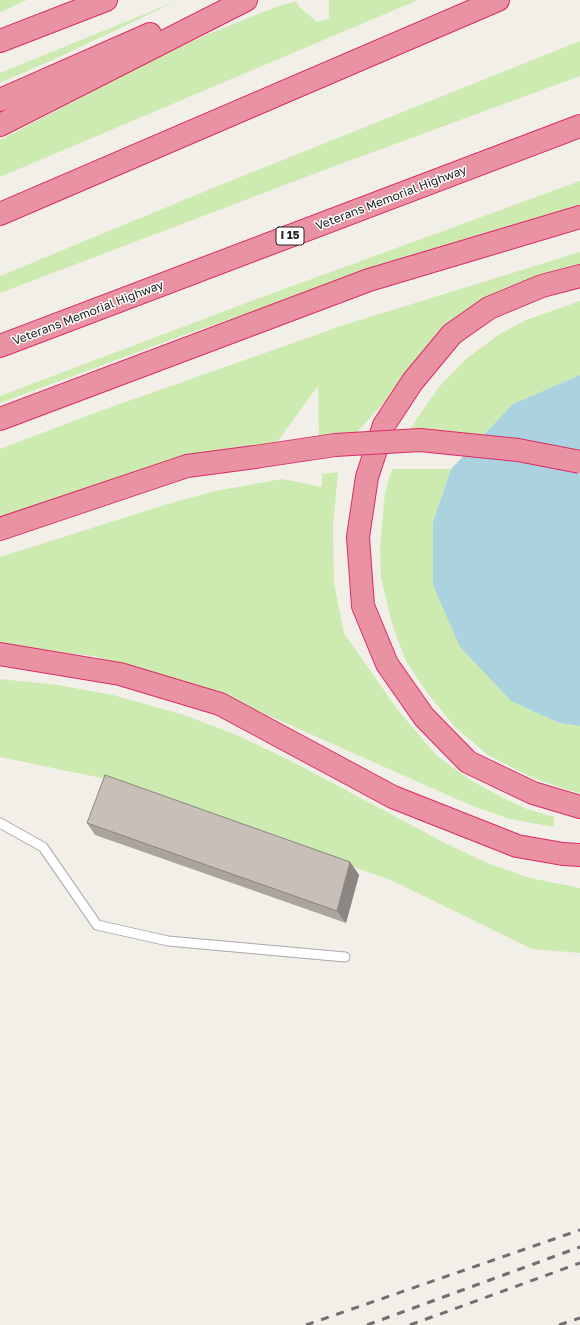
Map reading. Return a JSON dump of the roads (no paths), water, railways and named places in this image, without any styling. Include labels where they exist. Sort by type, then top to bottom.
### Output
[{"type":"highway","points":[[0,41],[106,0]]},
{"type":"highway","points":[[0,100],[175,23],[241,0]]},
{"type":"highway","points":[[0,125],[246,0]]},
{"type":"highway","points":[[0,214],[498,0]]},
{"type":"highway","name":"Veterans Memorial Highway","points":[[0,346],[580,126]]},
{"type":"highway","points":[[0,419],[369,280],[580,217]]},
{"type":"highway","points":[[580,276],[542,286],[488,308],[452,334],[414,381],[384,425],[367,477],[358,537],[363,606],[387,664],[424,717],[468,762],[533,793],[580,807]]},
{"type":"highway","points":[[0,530],[187,466],[335,445],[420,440],[518,450],[580,462]]},
{"type":"highway","points":[[0,654],[120,674],[220,704],[393,797],[517,846],[563,854],[580,855]]},
{"type":"lane","points":[[0,823],[43,847],[97,925],[168,941],[345,957]]},
{"type":"water","points":[[580,375],[580,726],[559,723],[511,701],[460,647],[433,585],[433,522],[451,469],[513,404]]},
{"type":"railway","points":[[306,1325],[580,1230]]},
{"type":"railway","points":[[367,1325],[580,1247]]},
{"type":"railway","points":[[410,1325],[580,1263]]},
{"type":"railway","points":[[559,1325],[580,1318]]}]
